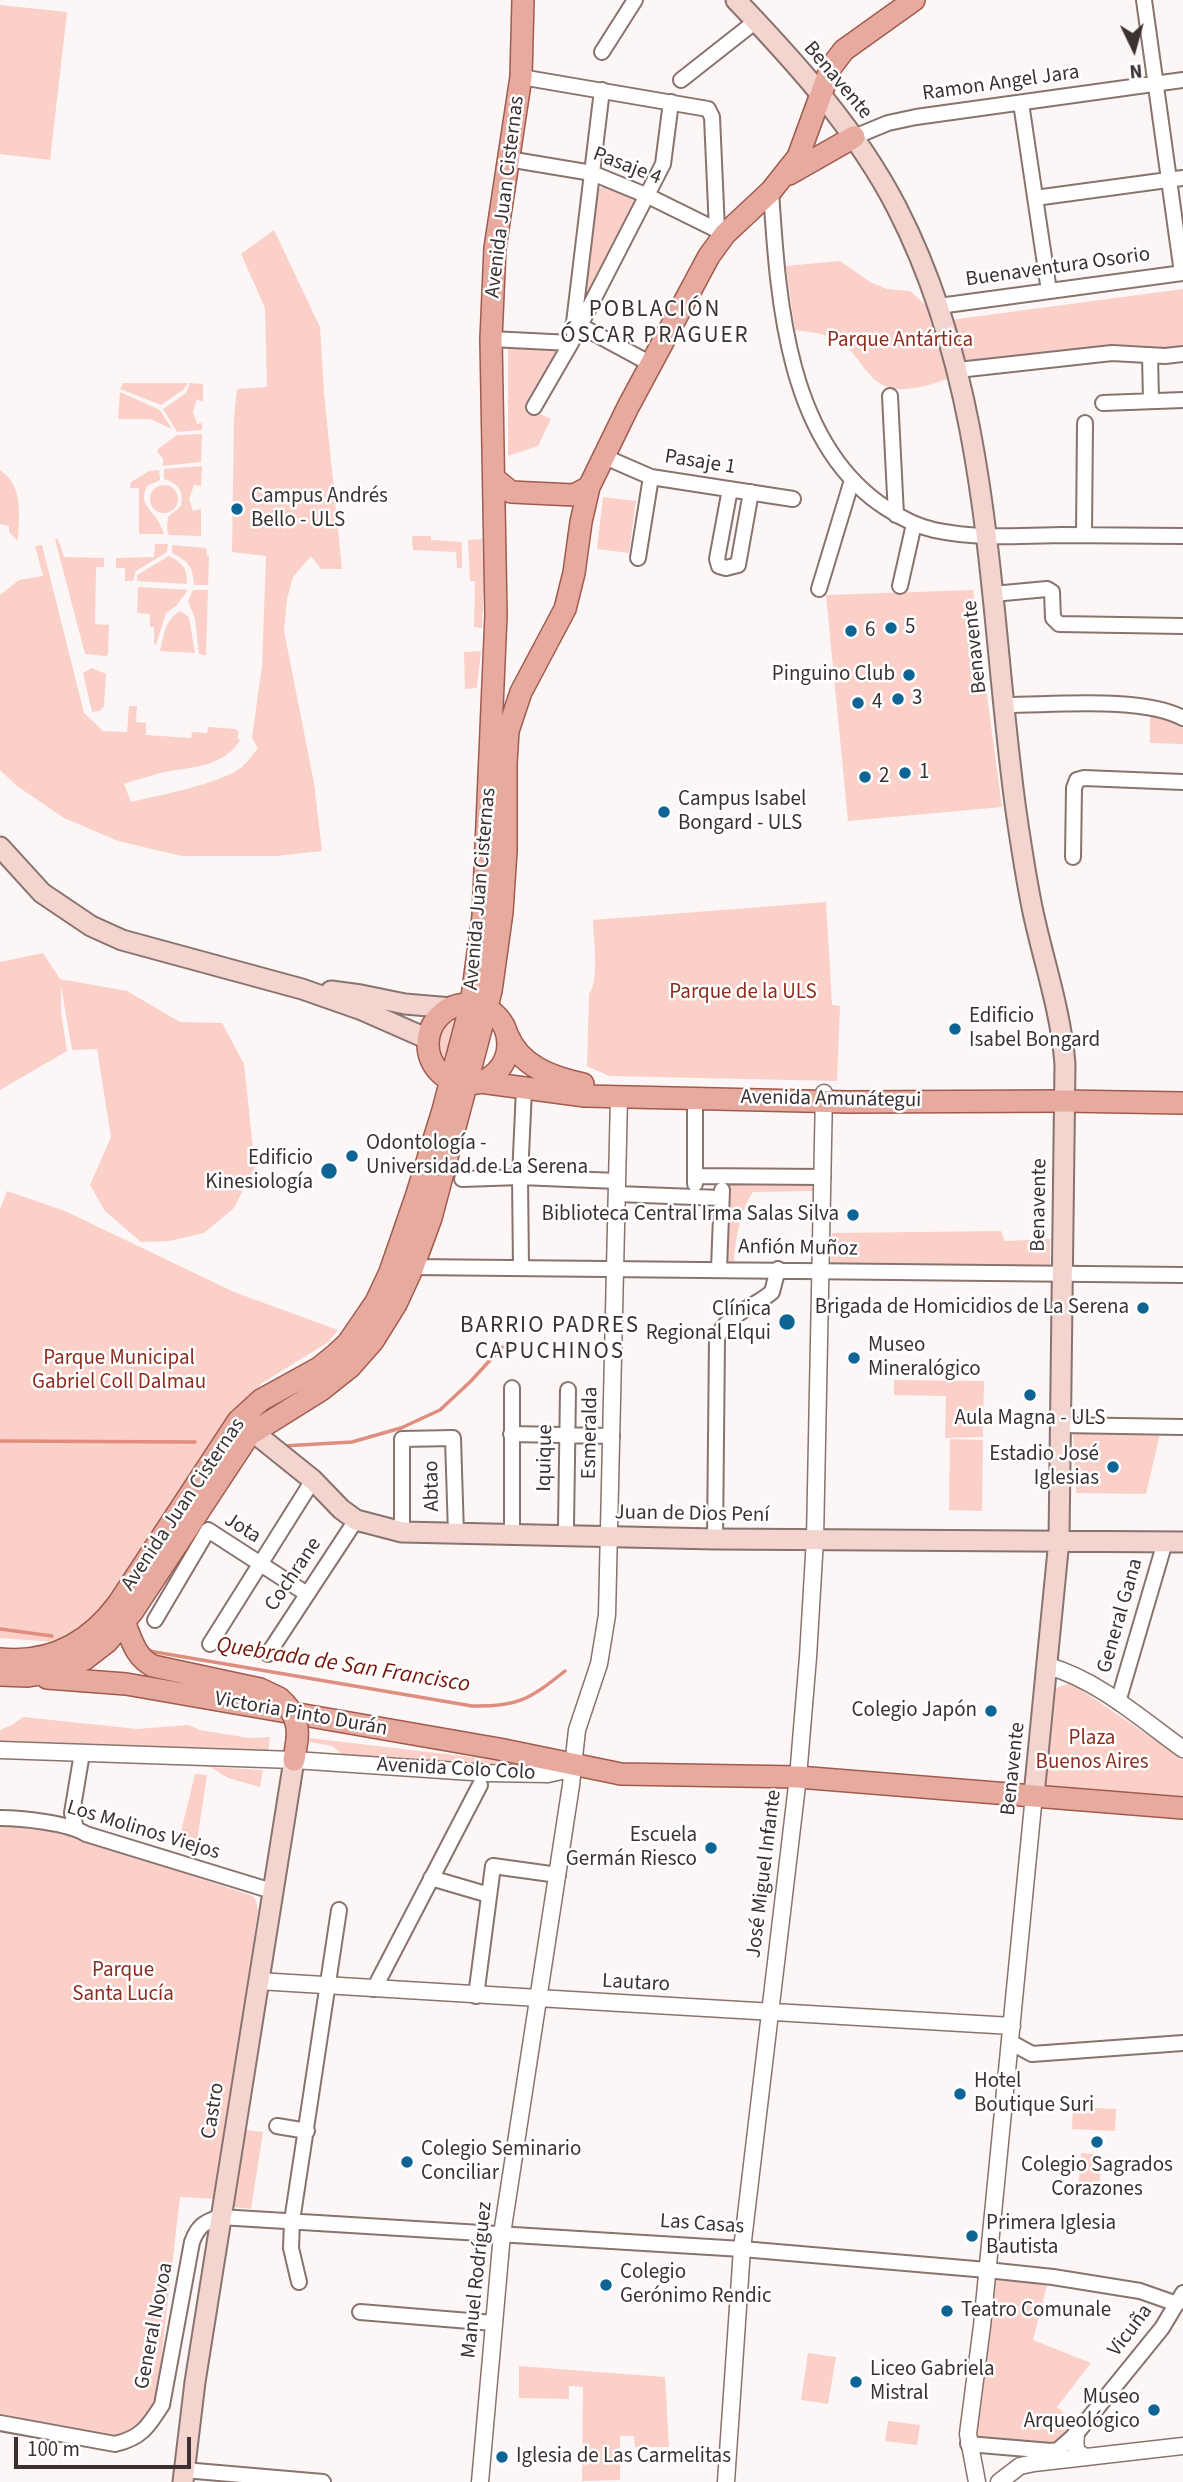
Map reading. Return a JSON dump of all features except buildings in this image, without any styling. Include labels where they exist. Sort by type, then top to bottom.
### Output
[{"type":"main road","name":"Avenida Juan Cisternas","points":[[28,1676],[60,1671],[85,1659],[107,1642],[124,1622],[239,1448],[246,1426],[321,1390],[350,1367],[387,1321],[413,1267],[431,1218],[465,1082],[469,1007],[483,916],[496,615],[491,339],[495,248],[521,77],[523,0]]},
{"type":"main road","name":"Benavente","points":[[736,0],[821,95],[854,137],[896,207],[939,306],[958,370],[972,433],[987,536],[1016,808],[1026,872],[1062,1036],[1065,1063],[1059,1540],[1034,1796]]},
{"type":"main road","points":[[776,184],[798,157],[831,67],[844,50],[914,0]]},
{"type":"main road","points":[[776,184],[854,137]]},
{"type":"main road","name":"Avenida Juan Cisternas","points":[[469,1007],[491,991],[502,912],[508,731],[521,692],[565,609],[589,487],[690,287],[721,232],[776,184]]},
{"type":"main road","points":[[495,479],[511,492],[574,495],[589,487]]},
{"type":"main road","points":[[494,512],[510,500],[570,504],[581,522]]},
{"type":"main road","points":[[0,847],[42,893],[91,926],[122,940],[302,989],[429,1039]]},
{"type":"main road","points":[[302,989],[360,995],[405,1004],[469,1007]]},
{"type":"main road","points":[[469,1007],[436,1020],[429,1039],[431,1059],[439,1071],[465,1082],[493,1075],[503,1063],[508,1049],[507,1034]]},
{"type":"main road","name":"Avenida Amunátegui","points":[[469,1007],[499,1020],[513,1048],[540,1070],[556,1078],[605,1088],[824,1097]]},
{"type":"main road","name":"Avenida Juan Cisternas","points":[[0,1659],[40,1657],[58,1653],[76,1644],[103,1623],[246,1426],[261,1400],[319,1368],[348,1343],[371,1311],[395,1260],[424,1172],[465,1082]]},
{"type":"main road","name":"Avenida Amunátegui","points":[[465,1082],[574,1095],[619,1097],[1183,1093]]},
{"type":"main road","name":"Avenida Amunátegui","points":[[1064,1095],[1183,1103]]},
{"type":"main road","name":"Juan de Dios Pení","points":[[246,1426],[313,1480],[341,1509],[356,1520],[402,1532],[715,1539],[1174,1542]]},
{"type":"main road","points":[[124,1622],[136,1653],[144,1662],[260,1689],[279,1698],[295,1716],[298,1727],[296,1750]]},
{"type":"main road","points":[[0,1675],[28,1676]]},
{"type":"main road","name":"Victoria Pinto Durán","points":[[28,1676],[126,1684],[499,1749],[573,1765]]},
{"type":"main road","points":[[126,1684],[210,1679]]},
{"type":"main road","name":"Castro","points":[[184,2476],[192,2401],[220,2217],[296,1750]]},
{"type":"main road","name":"Avenida Colo Colo","points":[[573,1765],[621,1774],[798,1777],[1183,1808]]},
{"type":"street","points":[[602,52],[635,0]]},
{"type":"street","points":[[1144,0],[1156,83],[1176,179],[1183,273]]},
{"type":"street","points":[[681,80],[756,21]]},
{"type":"street","points":[[521,77],[708,109],[711,113],[721,232]]},
{"type":"street","name":"Ramon Angel Jara","points":[[854,137],[909,118],[1183,80]]},
{"type":"street","points":[[534,407],[571,343],[576,325],[602,90]]},
{"type":"street","points":[[576,325],[663,164],[671,102]]},
{"type":"street","points":[[1021,103],[1049,291]]},
{"type":"street","name":"Pasaje 4","points":[[508,159],[592,173],[648,196],[721,232]]},
{"type":"street","points":[[1035,198],[1176,179]]},
{"type":"street","points":[[776,184],[776,263],[788,342],[795,368],[816,425],[835,458],[852,480],[875,501],[914,524],[959,534],[1183,536]]},
{"type":"street","name":"Buenaventura Osorio","points":[[939,306],[1183,273]]},
{"type":"street","points":[[576,325],[651,364]]},
{"type":"street","points":[[491,339],[571,343]]},
{"type":"street","points":[[958,370],[1112,353],[1183,354]]},
{"type":"street","points":[[1150,355],[1150,400]]},
{"type":"street","points":[[890,396],[896,515]]},
{"type":"street","points":[[1103,403],[1183,400]]},
{"type":"street","points":[[1084,535],[1085,422]]},
{"type":"street","name":"Pasaje 1","points":[[605,457],[651,477],[793,499]]},
{"type":"street","points":[[638,558],[651,477]]},
{"type":"street","points":[[819,589],[852,480]]},
{"type":"street","points":[[730,489],[717,559],[719,566],[726,568],[738,565],[751,492]]},
{"type":"street","points":[[900,586],[914,524]]},
{"type":"street","points":[[993,594],[1047,589],[1052,592],[1053,618],[1059,624],[1183,626]]},
{"type":"street","points":[[1005,705],[1137,705],[1161,708],[1183,718]]},
{"type":"street","points":[[1073,857],[1074,788],[1077,780],[1084,778],[1183,782]]},
{"type":"street","points":[[521,1268],[520,1177],[524,1089]]},
{"type":"street","name":"Esmeralda","points":[[573,1765],[579,1722],[596,1675],[604,1642],[610,1536],[619,1097]]},
{"type":"street","name":"José Miguel Infante","points":[[726,2482],[742,2249],[798,1777],[816,1539],[824,1097]]},
{"type":"street","points":[[695,1098],[695,1197]]},
{"type":"street","points":[[695,1176],[823,1177]]},
{"type":"street","points":[[719,1269],[722,1176]]},
{"type":"street","points":[[462,1179],[520,1177],[721,1198]]},
{"type":"street","name":"Anfión Muñoz","points":[[413,1267],[1183,1275]]},
{"type":"street","points":[[715,1539],[717,1339],[728,1321],[772,1292],[778,1269]]},
{"type":"street","points":[[512,1388],[512,1535]]},
{"type":"street","name":"Iquique","points":[[566,1527],[568,1390]]},
{"type":"street","points":[[1059,1425],[1183,1427]]},
{"type":"street","points":[[511,1434],[612,1436]]},
{"type":"street","name":"Abtao","points":[[402,1532],[402,1439],[453,1438],[456,1534]]},
{"type":"street","points":[[210,1644],[313,1480]]},
{"type":"street","name":"Cochrane","points":[[268,1654],[356,1520]]},
{"type":"street","name":"Jota","points":[[155,1620],[208,1530],[307,1594]]},
{"type":"street","name":"General Gana","points":[[1118,1702],[1174,1542]]},
{"type":"street","points":[[1048,1666],[1070,1674],[1118,1702],[1183,1749]]},
{"type":"street","name":"Avenida Colo Colo","points":[[0,1750],[82,1753],[296,1750],[487,1773],[548,1774],[566,1770],[573,1765]]},
{"type":"street","points":[[76,1828],[72,1814],[82,1753]]},
{"type":"street","name":"Manuel Rodríguez","points":[[480,2482],[502,2234],[573,1765]]},
{"type":"street","points":[[374,1989],[480,1786]]},
{"type":"street","name":"Benavente","points":[[977,2482],[968,2444],[1034,1796]]},
{"type":"street","name":"Los Molinos Viejos","points":[[0,1818],[23,1818],[76,1828],[86,1834],[272,1891]]},
{"type":"street","points":[[476,1996],[493,1866],[558,1875]]},
{"type":"street","points":[[432,1878],[489,1895]]},
{"type":"street","points":[[299,2282],[291,2248],[292,2221],[338,1910]]},
{"type":"street","name":"Lautaro","points":[[258,1981],[538,2000],[770,2010],[1011,2034],[1032,2054],[1183,2043]]},
{"type":"street","points":[[277,2126],[307,2131]]},
{"type":"street","name":"Las Casas","points":[[220,2217],[742,2249],[1053,2277],[1180,2299]]},
{"type":"street","name":"General Novoa","points":[[0,2423],[115,2444],[132,2440],[149,2426],[162,2405],[192,2242],[197,2228],[220,2217]]},
{"type":"street","name":"Vicuña","points":[[968,2444],[1059,2450],[1076,2434],[1161,2328],[1180,2299]]},
{"type":"street","points":[[360,2312],[494,2323]]},
{"type":"street","points":[[1076,2434],[1075,2446],[1079,2454],[1086,2457]]},
{"type":"street","points":[[999,2482],[1020,2466],[1183,2446]]},
{"type":"street","points":[[184,2476],[323,2482]]},
{"type":"green space","points":[[0,5],[67,12],[50,160],[0,154]]},
{"type":"green space","points":[[608,186],[630,195],[636,203],[581,311],[597,191]]},
{"type":"green space","points":[[274,230],[320,327],[342,569],[321,569],[311,556],[293,577],[287,599],[284,631],[314,783],[322,851],[276,856],[182,856],[118,841],[64,818],[17,786],[0,770],[0,595],[19,580],[43,576],[35,546],[42,545],[84,713],[103,731],[127,732],[129,706],[137,706],[136,722],[146,723],[146,735],[191,738],[192,732],[207,733],[208,727],[236,729],[239,732],[237,738],[240,740],[233,749],[215,761],[124,784],[131,802],[187,789],[229,775],[244,765],[258,748],[252,738],[262,666],[266,556],[232,552],[234,417],[237,389],[267,387],[265,308],[241,254]]},
{"type":"green space","name":"Parque Antártica","points":[[840,261],[870,282],[887,289],[910,291],[939,317],[956,376],[911,389],[889,387],[870,375],[852,352],[837,340],[822,334],[795,330],[786,266]]},
{"type":"green space","points":[[1183,289],[1183,348],[1085,349],[965,363],[950,320]]},
{"type":"green space","points":[[508,347],[563,349],[529,409],[551,419],[538,446],[508,456]]},
{"type":"green space","points":[[123,383],[188,383],[183,390],[161,405],[120,389]]},
{"type":"green space","points":[[190,383],[203,384],[203,402],[197,399],[193,412],[197,424],[202,423],[202,430],[177,432],[163,409],[186,393]]},
{"type":"green space","points":[[120,392],[160,410],[172,429],[150,419],[118,419]]},
{"type":"green space","points":[[202,434],[201,462],[163,466],[163,458],[157,452],[158,449],[177,435]]},
{"type":"green space","points":[[202,466],[201,486],[194,485],[189,499],[193,511],[201,509],[201,536],[169,535],[168,517],[181,506],[182,496],[176,485],[164,479],[164,469]]},
{"type":"green space","points":[[0,470],[8,477],[17,493],[18,541],[9,532],[9,526],[0,524]]},
{"type":"green space","points":[[159,470],[160,480],[147,486],[144,500],[164,534],[139,534],[139,488],[130,488],[131,482],[149,471]]},
{"type":"green space","points":[[164,485],[174,489],[178,499],[174,509],[164,513],[154,509],[150,499],[154,489]]},
{"type":"green space","points":[[603,497],[636,501],[629,553],[597,549]]},
{"type":"green space","points":[[412,536],[431,536],[431,540],[462,542],[462,568],[457,568],[456,552],[413,550]]},
{"type":"green space","points":[[55,539],[58,539],[64,557],[104,558],[104,567],[96,567],[95,624],[109,625],[106,656],[85,654]]},
{"type":"green space","points":[[482,539],[482,628],[474,627],[475,581],[470,581],[468,540]]},
{"type":"green space","points":[[155,544],[168,544],[167,552],[136,571],[133,581],[125,581],[125,568],[116,568],[116,558],[154,557]]},
{"type":"green space","points":[[172,545],[206,548],[209,556],[208,585],[194,585],[191,569],[186,562],[172,553]]},
{"type":"green space","points":[[169,556],[183,567],[187,584],[137,581],[137,575]]},
{"type":"green space","points":[[138,587],[188,590],[176,606],[166,613],[156,645],[154,627],[150,627],[150,614],[137,613]]},
{"type":"green space","points":[[193,590],[208,590],[206,655],[199,654],[195,618],[188,601]]},
{"type":"green space","name":"Pinguino Club","points":[[973,590],[1002,807],[848,821],[826,595]]},
{"type":"green space","points":[[180,611],[189,617],[195,653],[160,651],[168,623]]},
{"type":"green space","points":[[481,651],[477,688],[465,689],[464,652]]},
{"type":"green space","points":[[92,668],[106,674],[104,706],[100,711],[92,712],[83,673]]},
{"type":"green space","points":[[1150,714],[1180,722],[1183,727],[1183,744],[1150,743]]},
{"type":"green space","name":"Parque de la ULS","points":[[826,902],[832,1005],[840,1006],[837,1081],[609,1076],[587,1066],[589,994],[595,969],[593,920]]},
{"type":"green space","points":[[43,953],[60,979],[127,991],[180,1022],[222,1023],[244,1064],[255,1167],[234,1208],[204,1233],[169,1241],[141,1242],[105,1211],[90,1185],[111,1137],[97,1049],[72,1050],[61,986],[61,1012],[67,1051],[0,1090],[0,962]]},
{"type":"green space","points":[[458,1008],[444,1065],[433,1049],[433,1033],[443,1019]]},
{"type":"green space","points":[[726,1179],[813,1180],[814,1191],[753,1192],[739,1226],[734,1264],[725,1264]]},
{"type":"green space","name":"Parque Municipal Gabriel Coll Dalmau","points":[[7,1191],[65,1211],[234,1292],[338,1330],[327,1343],[262,1383],[227,1423],[95,1621],[56,1642],[0,1638],[0,1209]]},
{"type":"green space","points":[[1001,1231],[1005,1241],[1050,1239],[1050,1269],[831,1267],[832,1233]]},
{"type":"green space","points":[[894,1380],[984,1381],[983,1437],[945,1438],[946,1396],[894,1395]]},
{"type":"green space","name":"Estadio José Iglesias","points":[[1161,1429],[1146,1494],[1076,1493],[1073,1431]]},
{"type":"green space","points":[[950,1439],[983,1440],[982,1511],[949,1510]]},
{"type":"green space","name":"Plaza Buenos Aires","points":[[1071,1683],[1183,1759],[1183,1804],[1047,1792],[1043,1781],[1053,1689]]},
{"type":"green space","points":[[23,1717],[137,1729],[188,1725],[200,1730],[249,1738],[270,1737],[268,1753],[0,1742],[0,1730]]},
{"type":"green space","points":[[309,1738],[548,1766],[346,1757],[332,1746],[310,1742]]},
{"type":"green space","points":[[210,1767],[263,1770],[260,1787],[228,1778]]},
{"type":"green space","points":[[195,1774],[207,1775],[195,1854],[177,1848]]},
{"type":"green space","name":"Parque Santa Lucía","points":[[22,1824],[68,1835],[253,1896],[258,1910],[216,2199],[180,2197],[156,2403],[145,2422],[114,2438],[0,2417],[0,1825]]},
{"type":"green space","points":[[1073,2107],[1116,2109],[1115,2131],[1072,2129]]},
{"type":"green space","points":[[246,2130],[263,2132],[251,2209],[234,2207]]},
{"type":"green space","points":[[1081,2153],[1102,2155],[1099,2194],[1078,2193]]},
{"type":"green space","points":[[991,2276],[1048,2282],[1033,2340],[1091,2363],[1057,2407],[1078,2424],[1056,2447],[977,2438],[973,2421]]},
{"type":"green space","points":[[808,2353],[836,2357],[828,2404],[801,2400]]},
{"type":"green space","points":[[519,2366],[665,2377],[669,2447],[635,2447],[634,2436],[620,2436],[620,2480],[582,2481],[583,2387],[569,2386],[569,2399],[519,2398]]},
{"type":"green space","points":[[888,2421],[920,2425],[917,2445],[885,2441]]},
{"type":"waterway","name":"Quebrada de San Francisco","points":[[283,1446],[352,1442],[401,1428],[440,1410],[502,1347]]},
{"type":"waterway","name":"Quebrada de San Francisco","points":[[0,1441],[195,1442]]},
{"type":"waterway","name":"Quebrada de San Francisco","points":[[0,1629],[52,1636]]},
{"type":"waterway","name":"Quebrada de San Francisco","points":[[149,1651],[472,1706],[501,1705],[523,1699],[565,1671]]},
{"type":"place","name":"Campus Andrés Bello - ULS","points":[[237,509]]},
{"type":"place","name":"5","points":[[891,628]]},
{"type":"place","name":"6","points":[[851,631]]},
{"type":"place","name":"Pinguino Club","points":[[909,675]]},
{"type":"place","name":"3","points":[[898,699]]},
{"type":"place","name":"4","points":[[858,703]]},
{"type":"place","name":"1","points":[[905,773]]},
{"type":"place","name":"2","points":[[865,777]]},
{"type":"place","name":"Campus Isabel Bongard - ULS","points":[[664,812]]},
{"type":"place","name":"Edificio Isabel Bongard","points":[[955,1029]]},
{"type":"place","name":"Odontología - Universidad de La Serena","points":[[352,1156]]},
{"type":"place","name":"Edificio Kinesiología","points":[[329,1171]]},
{"type":"place","name":"Biblioteca Central Irma Salas Silva","points":[[853,1215]]},
{"type":"place","name":"Brigada de Homicidios de La Serena","points":[[1143,1308]]},
{"type":"place","name":"Clínica Regional Elqui","points":[[787,1322]]},
{"type":"place","name":"Museo Mineralógico","points":[[854,1358]]},
{"type":"place","name":"Aula Magna - ULS","points":[[1030,1395]]},
{"type":"place","name":"Estadio José Iglesias","points":[[1113,1467]]},
{"type":"place","name":"Colegio Japón","points":[[991,1711]]},
{"type":"place","name":"Escuela Germán Riesco","points":[[711,1848]]},
{"type":"place","name":"Hotel Boutique Suri","points":[[960,2094]]},
{"type":"place","name":"Colegio Sagrados Corazones","points":[[1097,2142]]},
{"type":"place","name":"Colegio Seminario Conciliar","points":[[407,2162]]},
{"type":"place","name":"Primera Iglesia Bautista","points":[[972,2236]]},
{"type":"place","name":"Colegio Gerónimo Rendic","points":[[606,2285]]},
{"type":"place","name":"Teatro Comunale","points":[[947,2311]]},
{"type":"place","name":"Liceo Gabriela Mistral","points":[[856,2382]]},
{"type":"place","name":"Museo Arqueológico","points":[[1154,2410]]},
{"type":"place","name":"Iglesia de Las Carmelitas","points":[[502,2457]]},
{"type":"district","name":"POBLACIÓN ÓSCAR PRAGUER","points":[[655,324]]},
{"type":"district","name":"BARRIO PADRES CAPUCHINOS","points":[[550,1340]]}]
